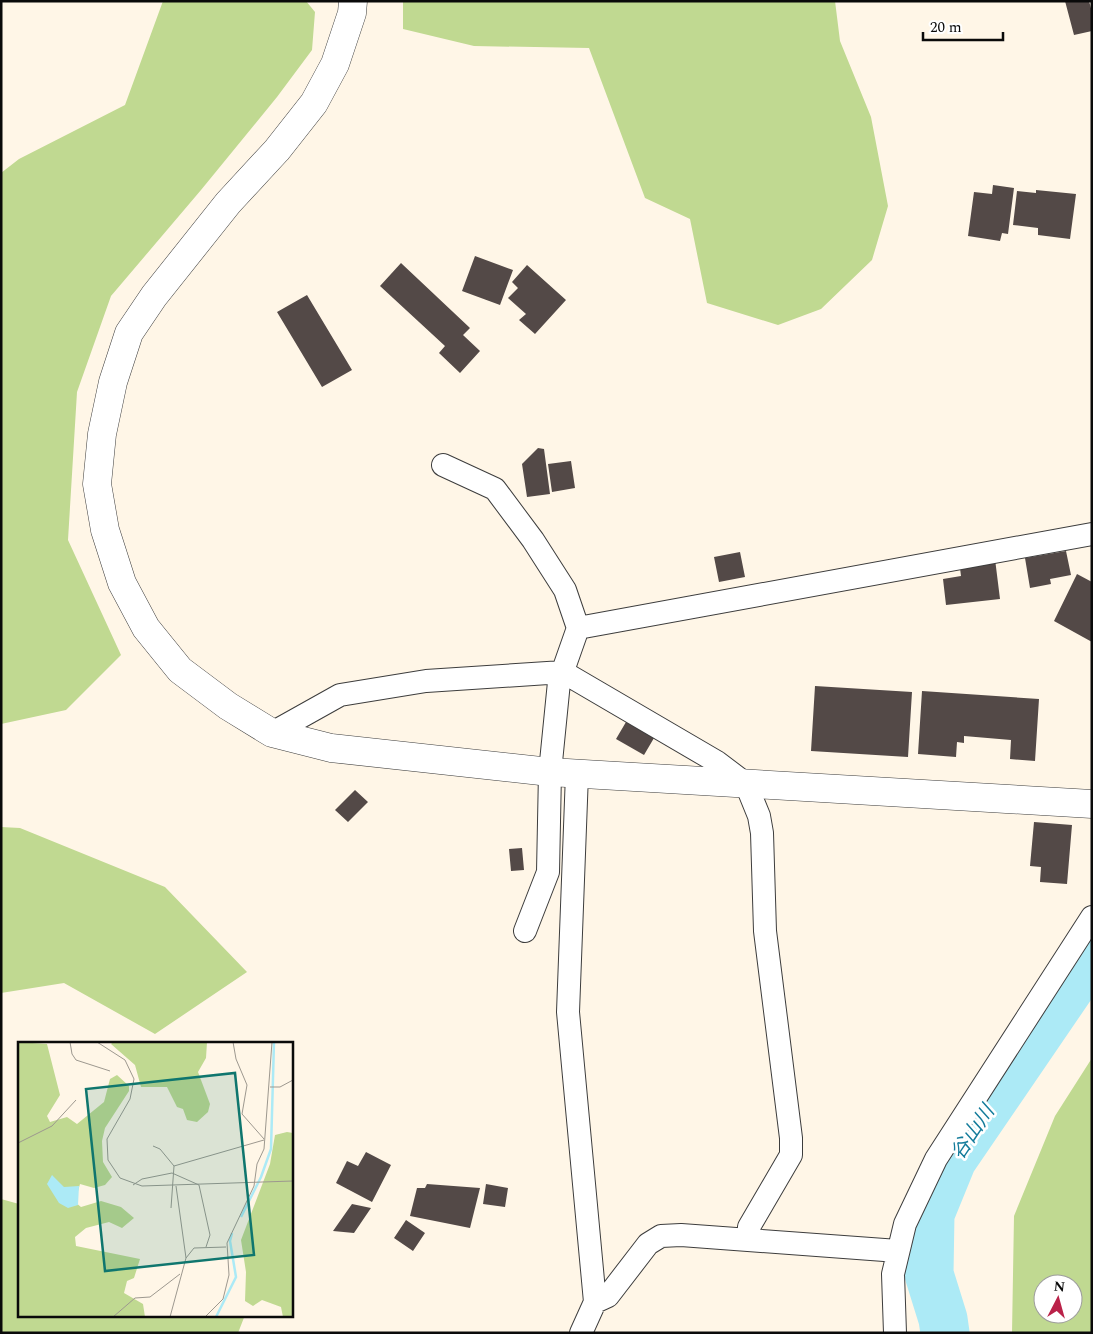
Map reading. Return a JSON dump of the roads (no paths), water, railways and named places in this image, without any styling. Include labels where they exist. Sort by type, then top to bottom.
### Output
[{"type":"street","points":[[353,1],[352,13],[336,64],[314,103],[277,150],[228,203],[189,250],[154,296],[129,332],[113,382],[102,434],[97,484],[105,530],[122,583],[146,628],[180,670],[228,706],[272,733],[331,748],[577,774],[1092,804]]},
{"type":"street","points":[[443,465],[495,489],[565,590],[578,628],[559,682],[550,772],[548,872],[525,932]]},
{"type":"street","points":[[578,628],[1092,534]]},
{"type":"street","points":[[272,733],[340,696],[426,681],[563,672],[717,762],[746,784],[759,816],[762,833],[765,931],[791,1138],[791,1155],[749,1227],[748,1240]]},
{"type":"street","points":[[577,774],[568,1012],[595,1302],[581,1333]]},
{"type":"street","points":[[895,1333],[893,1274],[898,1251],[905,1224],[936,1158],[1092,917]]},
{"type":"street","points":[[595,1302],[608,1296],[648,1244],[661,1236],[681,1235],[898,1251]]},
{"type":"waterway","name":"谷山川","points":[[945,1333],[943,1319],[929,1274],[930,1214],[952,1160],[1092,955]]}]
